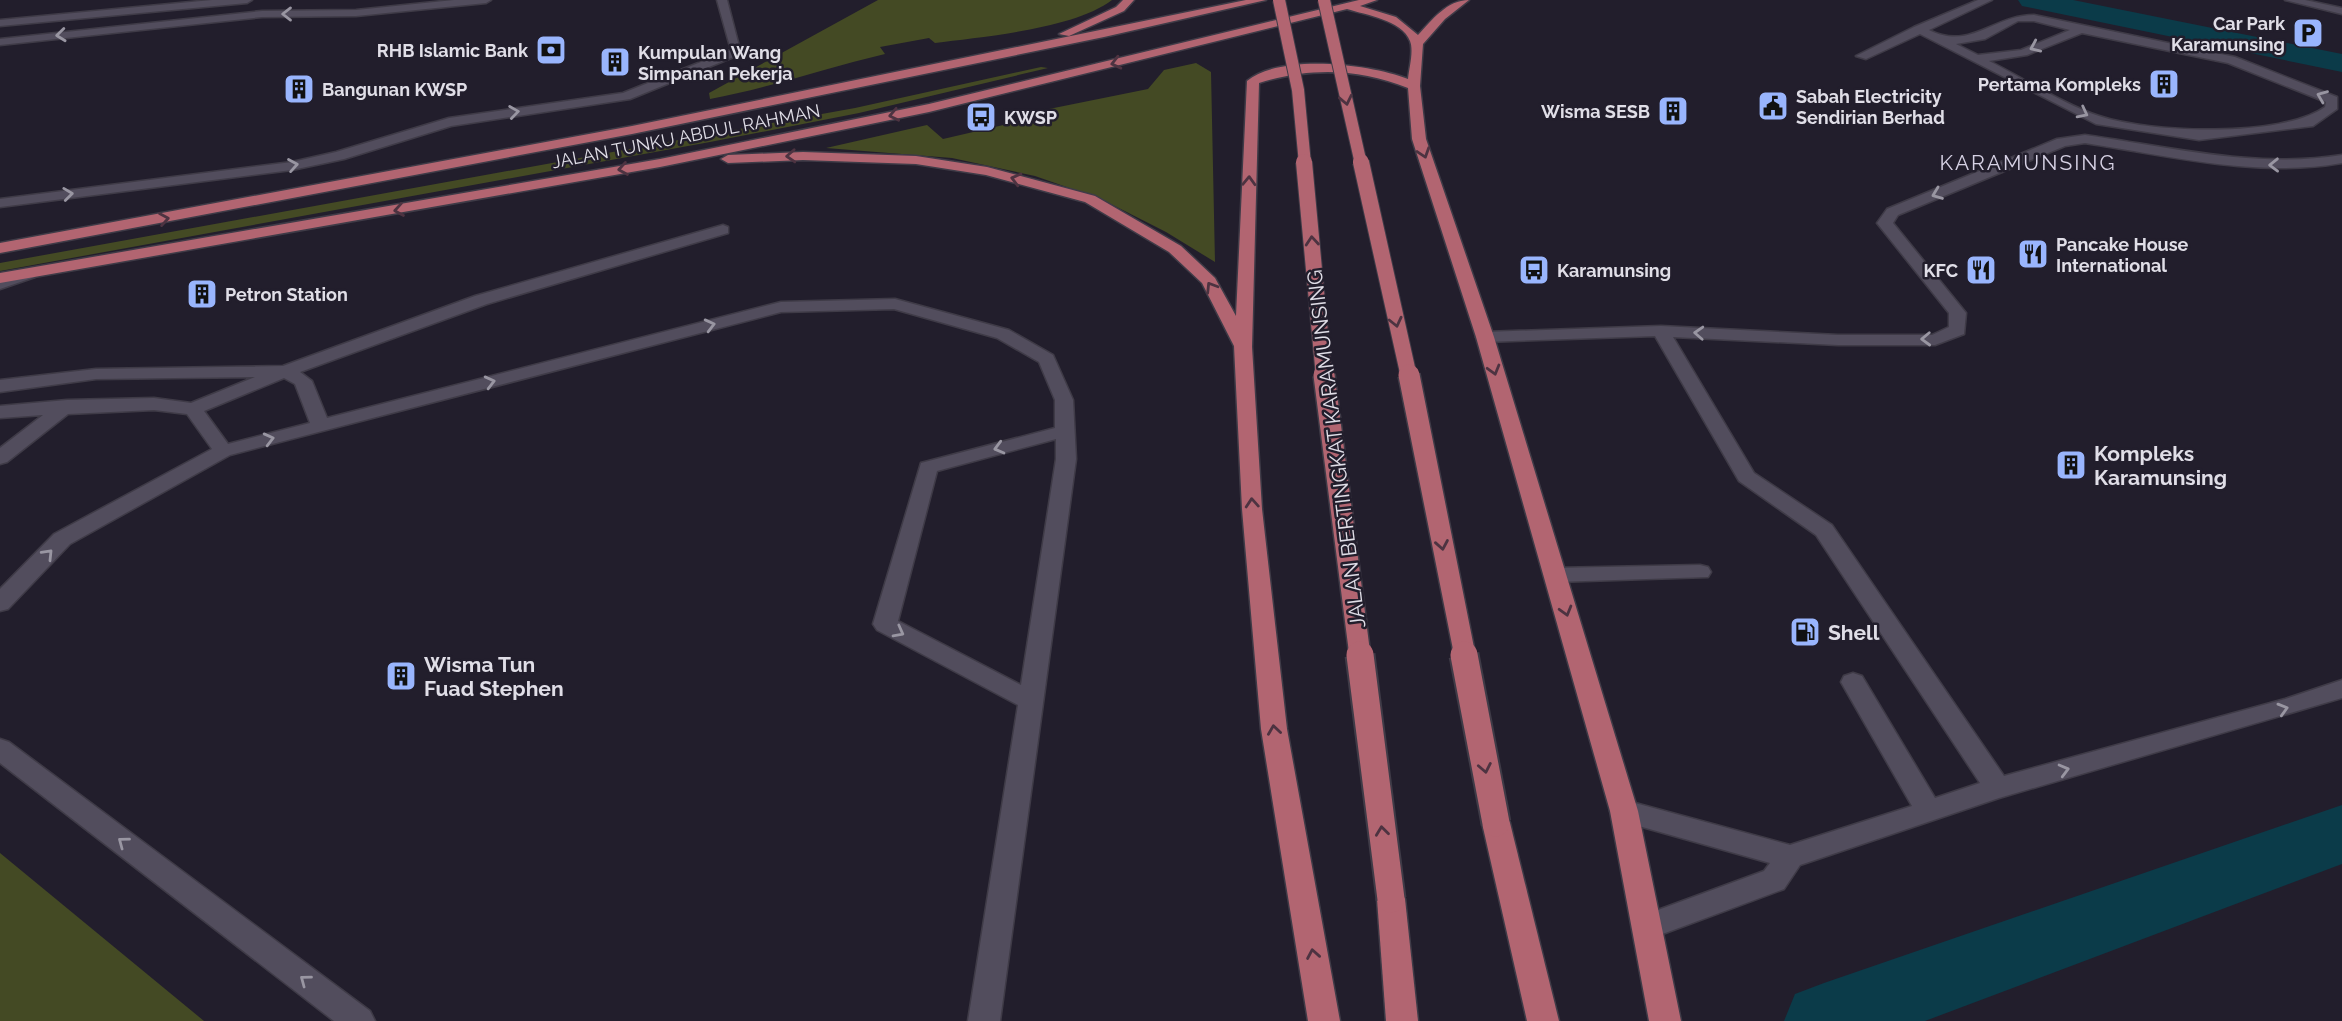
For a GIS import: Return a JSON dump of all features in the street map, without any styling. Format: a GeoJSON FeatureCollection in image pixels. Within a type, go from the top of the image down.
{"type":"FeatureCollection","features":[{"type":"Feature","properties":{"kind":"main road"},"geometry":{"type":"LineString","coordinates":[[1039,48],[1120,9],[1129,0]]}},
{"type":"Feature","properties":{"kind":"main road","name":"JALAN TUNKU ABDUL RAHMAN"},"geometry":{"type":"LineString","coordinates":[[0,248],[277,199],[1017,53],[1262,0]]}},
{"type":"Feature","properties":{"kind":"main road","name":"JALAN BERTINGKAT KARAMUNSING"},"geometry":{"type":"LineString","coordinates":[[1279,0],[1298,90],[1321,351],[1391,899],[1402,1021]]}},
{"type":"Feature","properties":{"kind":"main road"},"geometry":{"type":"LineString","coordinates":[[1318,0],[1392,19],[1411,33],[1417,43],[1415,86],[1419,139],[1485,337],[1624,811],[1649,926],[1665,1021]]}},
{"type":"Feature","properties":{"kind":"main road"},"geometry":{"type":"LineString","coordinates":[[1324,0],[1427,457],[1496,823],[1543,1021]]}},
{"type":"Feature","properties":{"kind":"main road","name":"JALAN TUNKU ABDUL RAHMAN"},"geometry":{"type":"LineString","coordinates":[[0,278],[660,163],[929,108],[1056,67],[1372,0]]}},
{"type":"Feature","properties":{"kind":"main road"},"geometry":{"type":"LineString","coordinates":[[1417,43],[1441,17],[1464,0]]}},
{"type":"Feature","properties":{"kind":"main road"},"geometry":{"type":"LineString","coordinates":[[1017,53],[1056,67]]}},
{"type":"Feature","properties":{"kind":"main road"},"geometry":{"type":"LineString","coordinates":[[1324,1021],[1274,729],[1252,509],[1243,347],[1253,81],[1283,70],[1321,65],[1390,75],[1415,86]]}},
{"type":"Feature","properties":{"kind":"main road"},"geometry":{"type":"LineString","coordinates":[[660,163],[803,156],[916,160],[986,171],[1090,199],[1175,248],[1209,281],[1243,347]]}},
{"type":"Feature","properties":{"kind":"street"},"geometry":{"type":"LineString","coordinates":[[0,23],[247,0]]}},
{"type":"Feature","properties":{"kind":"street"},"geometry":{"type":"LineString","coordinates":[[0,42],[262,14],[356,13],[486,0]]}},
{"type":"Feature","properties":{"kind":"street"},"geometry":{"type":"LineString","coordinates":[[0,203],[292,166],[339,156],[449,122],[626,96],[737,52],[722,0]]}},
{"type":"Feature","properties":{"kind":"street"},"geometry":{"type":"LineString","coordinates":[[1862,56],[1987,0]]}},
{"type":"Feature","properties":{"kind":"street"},"geometry":{"type":"LineString","coordinates":[[2290,0],[2342,11]]}},
{"type":"Feature","properties":{"kind":"street"},"geometry":{"type":"LineString","coordinates":[[1920,28],[1930,15],[1958,1]]}},
{"type":"Feature","properties":{"kind":"street"},"geometry":{"type":"LineString","coordinates":[[1920,28],[2096,120],[2199,136],[2313,122],[2331,108],[2333,100],[2231,61],[2034,18],[2016,19],[1981,37],[1947,42]]}},
{"type":"Feature","properties":{"kind":"street"},"geometry":{"type":"LineString","coordinates":[[1980,58],[2023,53],[2081,29]]}},
{"type":"Feature","properties":{"kind":"street"},"geometry":{"type":"LineString","coordinates":[[1485,337],[1661,331],[1838,340],[1936,340],[1958,330],[1956,313],[1885,223],[1892,212],[2015,164],[2062,142],[2085,139],[2261,165],[2313,164],[2342,159]]}},
{"type":"Feature","properties":{"kind":"street"},"geometry":{"type":"LineString","coordinates":[[3,416],[66,407],[154,404],[193,409],[285,371],[481,300],[723,230]]}},
{"type":"Feature","properties":{"kind":"street"},"geometry":{"type":"LineString","coordinates":[[0,284],[29,274]]}},
{"type":"Feature","properties":{"kind":"street"},"geometry":{"type":"LineString","coordinates":[[0,603],[62,539],[223,451],[781,307],[895,304],[1003,334],[1047,359],[1064,400],[1066,459],[984,1021]]}},
{"type":"Feature","properties":{"kind":"street"},"geometry":{"type":"LineString","coordinates":[[1661,331],[1746,477],[1824,530],[1998,788]]}},
{"type":"Feature","properties":{"kind":"street"},"geometry":{"type":"LineString","coordinates":[[0,386],[96,374],[285,371],[303,381],[321,426]]}},
{"type":"Feature","properties":{"kind":"street"},"geometry":{"type":"LineString","coordinates":[[0,458],[66,407],[96,374]]}},
{"type":"Feature","properties":{"kind":"street"},"geometry":{"type":"LineString","coordinates":[[3,416],[36,381]]}},
{"type":"Feature","properties":{"kind":"street"},"geometry":{"type":"LineString","coordinates":[[193,409],[223,451]]}},
{"type":"Feature","properties":{"kind":"street"},"geometry":{"type":"LineString","coordinates":[[1031,701],[885,624],[928,467],[1065,431]]}},
{"type":"Feature","properties":{"kind":"street"},"geometry":{"type":"LineString","coordinates":[[1555,575],[1700,572]]}},
{"type":"Feature","properties":{"kind":"street"},"geometry":{"type":"LineString","coordinates":[[1853,682],[1929,811]]}},
{"type":"Feature","properties":{"kind":"street"},"geometry":{"type":"LineString","coordinates":[[1624,811],[1790,858],[1998,788],[2289,707],[2342,689]]}},
{"type":"Feature","properties":{"kind":"street"},"geometry":{"type":"LineString","coordinates":[[0,749],[359,1021]]}},
{"type":"Feature","properties":{"kind":"street"},"geometry":{"type":"LineString","coordinates":[[1649,926],[1774,880],[1790,858]]}},
{"type":"Feature","properties":{"kind":"green space"},"geometry":{"type":"Polygon","coordinates":[[[878,0],[1112,0],[1095,10],[1052,25],[935,43],[929,38],[880,47],[885,54],[710,99],[709,93],[878,0]]]}},
{"type":"Feature","properties":{"kind":"green space"},"geometry":{"type":"Polygon","coordinates":[[[1196,63],[1211,72],[1215,262],[1166,232],[1101,199],[1035,176],[952,158],[826,148],[927,125],[943,139],[1012,123],[1039,111],[1148,89],[1164,70],[1196,63]]]}},
{"type":"Feature","properties":{"kind":"green space"},"geometry":{"type":"Polygon","coordinates":[[[1041,67],[1048,68],[859,113],[0,271],[0,263],[855,108],[1041,67]]]}},
{"type":"Feature","properties":{"kind":"green space"},"geometry":{"type":"Polygon","coordinates":[[[0,853],[204,1021],[0,1021],[0,853]]]}},
{"type":"Feature","properties":{"kind":"waterway"},"geometry":{"type":"LineString","coordinates":[[2032,0],[2342,63]]}},
{"type":"Feature","properties":{"kind":"waterway"},"geometry":{"type":"LineString","coordinates":[[1824,1021],[2342,834]]}},
{"type":"Feature","properties":{"kind":"place","name":"Car Park Karamunsing"},"geometry":{"type":"Point","coordinates":[2308,33]}},
{"type":"Feature","properties":{"kind":"place","name":"RHB Islamic Bank"},"geometry":{"type":"Point","coordinates":[551,50]}},
{"type":"Feature","properties":{"kind":"place","name":"Kumpulan Wang Simpanan Pekerja"},"geometry":{"type":"Point","coordinates":[615,62]}},
{"type":"Feature","properties":{"kind":"place","name":"Pertama Kompleks"},"geometry":{"type":"Point","coordinates":[2164,84]}},
{"type":"Feature","properties":{"kind":"place","name":"Bangunan KWSP"},"geometry":{"type":"Point","coordinates":[299,89]}},
{"type":"Feature","properties":{"kind":"place","name":"Sabah Electricity Sendirian Berhad"},"geometry":{"type":"Point","coordinates":[1773,106]}},
{"type":"Feature","properties":{"kind":"place","name":"Wisma SESB"},"geometry":{"type":"Point","coordinates":[1673,111]}},
{"type":"Feature","properties":{"kind":"place","name":"KWSP"},"geometry":{"type":"Point","coordinates":[981,117]}},
{"type":"Feature","properties":{"kind":"place","name":"Pancake House International"},"geometry":{"type":"Point","coordinates":[2033,254]}},
{"type":"Feature","properties":{"kind":"place","name":"Karamunsing"},"geometry":{"type":"Point","coordinates":[1534,270]}},
{"type":"Feature","properties":{"kind":"place","name":"KFC"},"geometry":{"type":"Point","coordinates":[1981,270]}},
{"type":"Feature","properties":{"kind":"place","name":"Petron Station"},"geometry":{"type":"Point","coordinates":[202,294]}},
{"type":"Feature","properties":{"kind":"place","name":"Kompleks Karamunsing"},"geometry":{"type":"Point","coordinates":[2071,465]}},
{"type":"Feature","properties":{"kind":"place","name":"Shell"},"geometry":{"type":"Point","coordinates":[1805,632]}},
{"type":"Feature","properties":{"kind":"place","name":"Wisma Tun Fuad Stephen"},"geometry":{"type":"Point","coordinates":[401,676]}},
{"type":"Feature","properties":{"kind":"district","name":"KARAMUNSING"},"geometry":{"type":"Point","coordinates":[2028,162]}}]}
